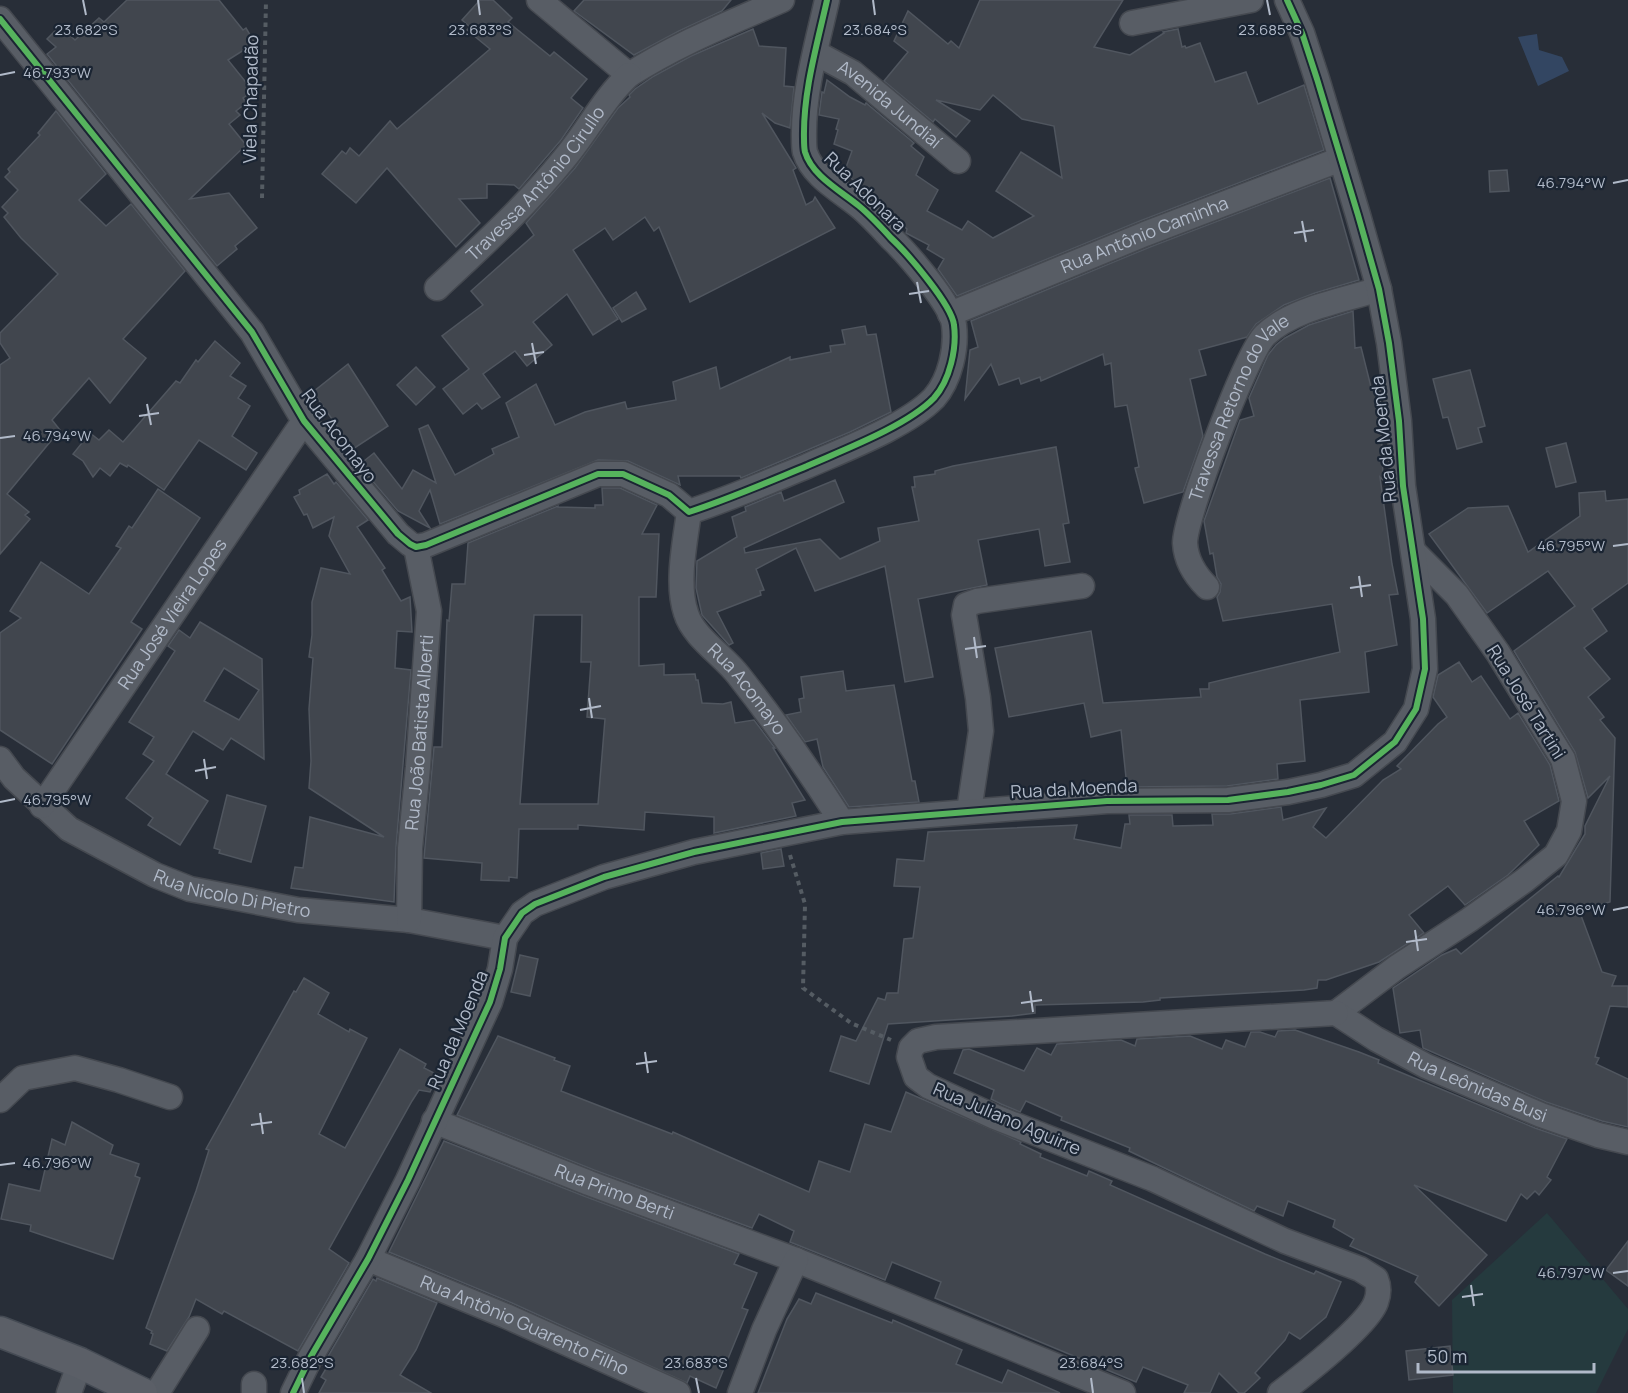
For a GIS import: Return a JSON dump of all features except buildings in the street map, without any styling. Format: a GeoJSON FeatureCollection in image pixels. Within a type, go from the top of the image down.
{"type":"FeatureCollection","features":[{"type":"Feature","properties":{"kind":"main road"},"geometry":{"type":"LineString","coordinates":[[0,1332],[80,1363],[142,1393]]}},
{"type":"Feature","properties":{"kind":"street","name":"Travessa Antônio Cirullo"},"geometry":{"type":"LineString","coordinates":[[437,288],[524,204],[564,160],[614,89],[629,75],[650,61],[696,38],[782,0]]}},
{"type":"Feature","properties":{"kind":"street","name":"Rua Adonara"},"geometry":{"type":"LineString","coordinates":[[689,512],[718,503],[857,444],[916,413],[934,397],[949,370],[955,345],[954,323],[930,282],[903,249],[860,206],[815,169],[805,152],[805,107],[827,0]]}},
{"type":"Feature","properties":{"kind":"street"},"geometry":{"type":"LineString","coordinates":[[1132,23],[1251,0]]}},
{"type":"Feature","properties":{"kind":"street","name":"Rua da Moenda"},"geometry":{"type":"LineString","coordinates":[[293,1393],[310,1358],[368,1259],[408,1180],[490,1002],[506,938],[522,913],[535,904],[604,877],[685,854],[842,822],[904,819],[969,811],[1107,801],[1228,800],[1288,792],[1354,775],[1395,742],[1416,709],[1425,669],[1423,619],[1403,486],[1399,421],[1389,343],[1379,289],[1341,159],[1302,33],[1287,0]]}},
{"type":"Feature","properties":{"kind":"street"},"geometry":{"type":"LineString","coordinates":[[555,5],[629,75]]}},
{"type":"Feature","properties":{"kind":"street","name":"Rua Acomayo"},"geometry":{"type":"LineString","coordinates":[[0,19],[252,332],[303,421],[398,534],[416,547]]}},
{"type":"Feature","properties":{"kind":"street","name":"Avenida Jundiaí"},"geometry":{"type":"LineString","coordinates":[[816,53],[853,73],[958,161]]}},
{"type":"Feature","properties":{"kind":"street","name":"Rua Antônio Caminha"},"geometry":{"type":"LineString","coordinates":[[950,314],[1145,234],[1341,159]]}},
{"type":"Feature","properties":{"kind":"street","name":"Travessa Retorno do Vale"},"geometry":{"type":"LineString","coordinates":[[1207,587],[1198,578],[1187,556],[1185,542],[1189,519],[1227,415],[1249,362],[1263,337],[1279,325],[1305,312],[1379,289]]}},
{"type":"Feature","properties":{"kind":"street","name":"Rua José Vieira Lopes"},"geometry":{"type":"LineString","coordinates":[[42,806],[303,421]]}},
{"type":"Feature","properties":{"kind":"street"},"geometry":{"type":"LineString","coordinates":[[416,547],[426,545],[598,474],[623,474],[669,495],[689,512]]}},
{"type":"Feature","properties":{"kind":"street","name":"Rua Acomayo"},"geometry":{"type":"LineString","coordinates":[[689,512],[682,591],[686,616],[692,626],[737,673],[766,711],[802,759],[842,822]]}},
{"type":"Feature","properties":{"kind":"street","name":"Rua João Batista Alberti"},"geometry":{"type":"LineString","coordinates":[[409,920],[410,848],[429,611],[416,547]]}},
{"type":"Feature","properties":{"kind":"street","name":"Rua José Tartini"},"geometry":{"type":"LineString","coordinates":[[1336,1013],[1397,967],[1469,920],[1556,855],[1569,831],[1571,821],[1574,801],[1563,759],[1498,653],[1457,595],[1414,552]]}},
{"type":"Feature","properties":{"kind":"street"},"geometry":{"type":"LineString","coordinates":[[969,811],[981,730],[964,615],[966,605],[977,601],[1082,586]]}},
{"type":"Feature","properties":{"kind":"street","name":"Rua Nicolo Di Pietro"},"geometry":{"type":"LineString","coordinates":[[0,759],[14,778],[69,829],[154,875],[190,889],[298,910],[409,920],[506,938]]}},
{"type":"Feature","properties":{"kind":"street"},"geometry":{"type":"LineString","coordinates":[[911,1048],[918,1041],[958,1035],[1336,1013]]}},
{"type":"Feature","properties":{"kind":"street","name":"Rua Leônidas Busi"},"geometry":{"type":"LineString","coordinates":[[1336,1013],[1376,1039],[1426,1066],[1541,1115],[1598,1136],[1628,1142]]}},
{"type":"Feature","properties":{"kind":"street","name":"Rua Juliano Aguirre"},"geometry":{"type":"LineString","coordinates":[[911,1048],[909,1057],[913,1070],[920,1081],[928,1086],[995,1117],[1153,1179],[1285,1241],[1360,1269],[1376,1279],[1378,1293],[1376,1303],[1369,1314],[1334,1350],[1280,1393]]}},
{"type":"Feature","properties":{"kind":"street"},"geometry":{"type":"LineString","coordinates":[[0,1100],[23,1078],[75,1068],[119,1080],[170,1098]]}},
{"type":"Feature","properties":{"kind":"street","name":"Rua Primo Berti"},"geometry":{"type":"LineString","coordinates":[[434,1121],[588,1184],[796,1260]]}},
{"type":"Feature","properties":{"kind":"street","name":"Rua Antônio Guarento Filho"},"geometry":{"type":"LineString","coordinates":[[368,1259],[506,1316],[678,1393]]}},
{"type":"Feature","properties":{"kind":"street"},"geometry":{"type":"LineString","coordinates":[[740,1393],[764,1330],[796,1260],[1123,1393]]}},
{"type":"Feature","properties":{"kind":"street"},"geometry":{"type":"LineString","coordinates":[[157,1393],[197,1329]]}},
{"type":"Feature","properties":{"kind":"street"},"geometry":{"type":"LineString","coordinates":[[69,1393],[80,1363]]}},
{"type":"Feature","properties":{"kind":"path"},"geometry":{"type":"LineString","coordinates":[[784,833],[806,904],[803,988],[851,1023],[911,1048]]}},
{"type":"Feature","properties":{"kind":"green space"},"geometry":{"type":"Polygon","coordinates":[[[1547,1213],[1628,1309],[1628,1329],[1596,1393],[1453,1393],[1452,1300],[1547,1213]]]}},
{"type":"Feature","properties":{"kind":"water"},"geometry":{"type":"Polygon","coordinates":[[[1537,34],[1539,50],[1562,57],[1569,71],[1538,86],[1518,37],[1537,34]]]}},
{"type":"Feature","properties":{"kind":"cycle path"},"geometry":{"type":"LineString","coordinates":[[0,19],[252,332],[304,421],[398,534],[416,547],[426,545],[598,474],[623,474],[669,495],[689,512],[719,502],[874,437],[908,418],[940,391],[951,363],[955,334],[946,305],[907,255],[867,213],[820,176],[805,152],[804,121],[808,86],[827,0]]}},
{"type":"Feature","properties":{"kind":"cycle path"},"geometry":{"type":"LineString","coordinates":[[293,1393],[310,1358],[368,1259],[408,1180],[490,1002],[500,969],[505,938],[522,913],[535,904],[604,877],[694,852],[842,822],[1107,801],[1228,800],[1288,792],[1354,775],[1395,742],[1416,709],[1425,669],[1423,619],[1403,486],[1399,421],[1389,343],[1379,289],[1358,215],[1302,33],[1287,0]]}}]}
